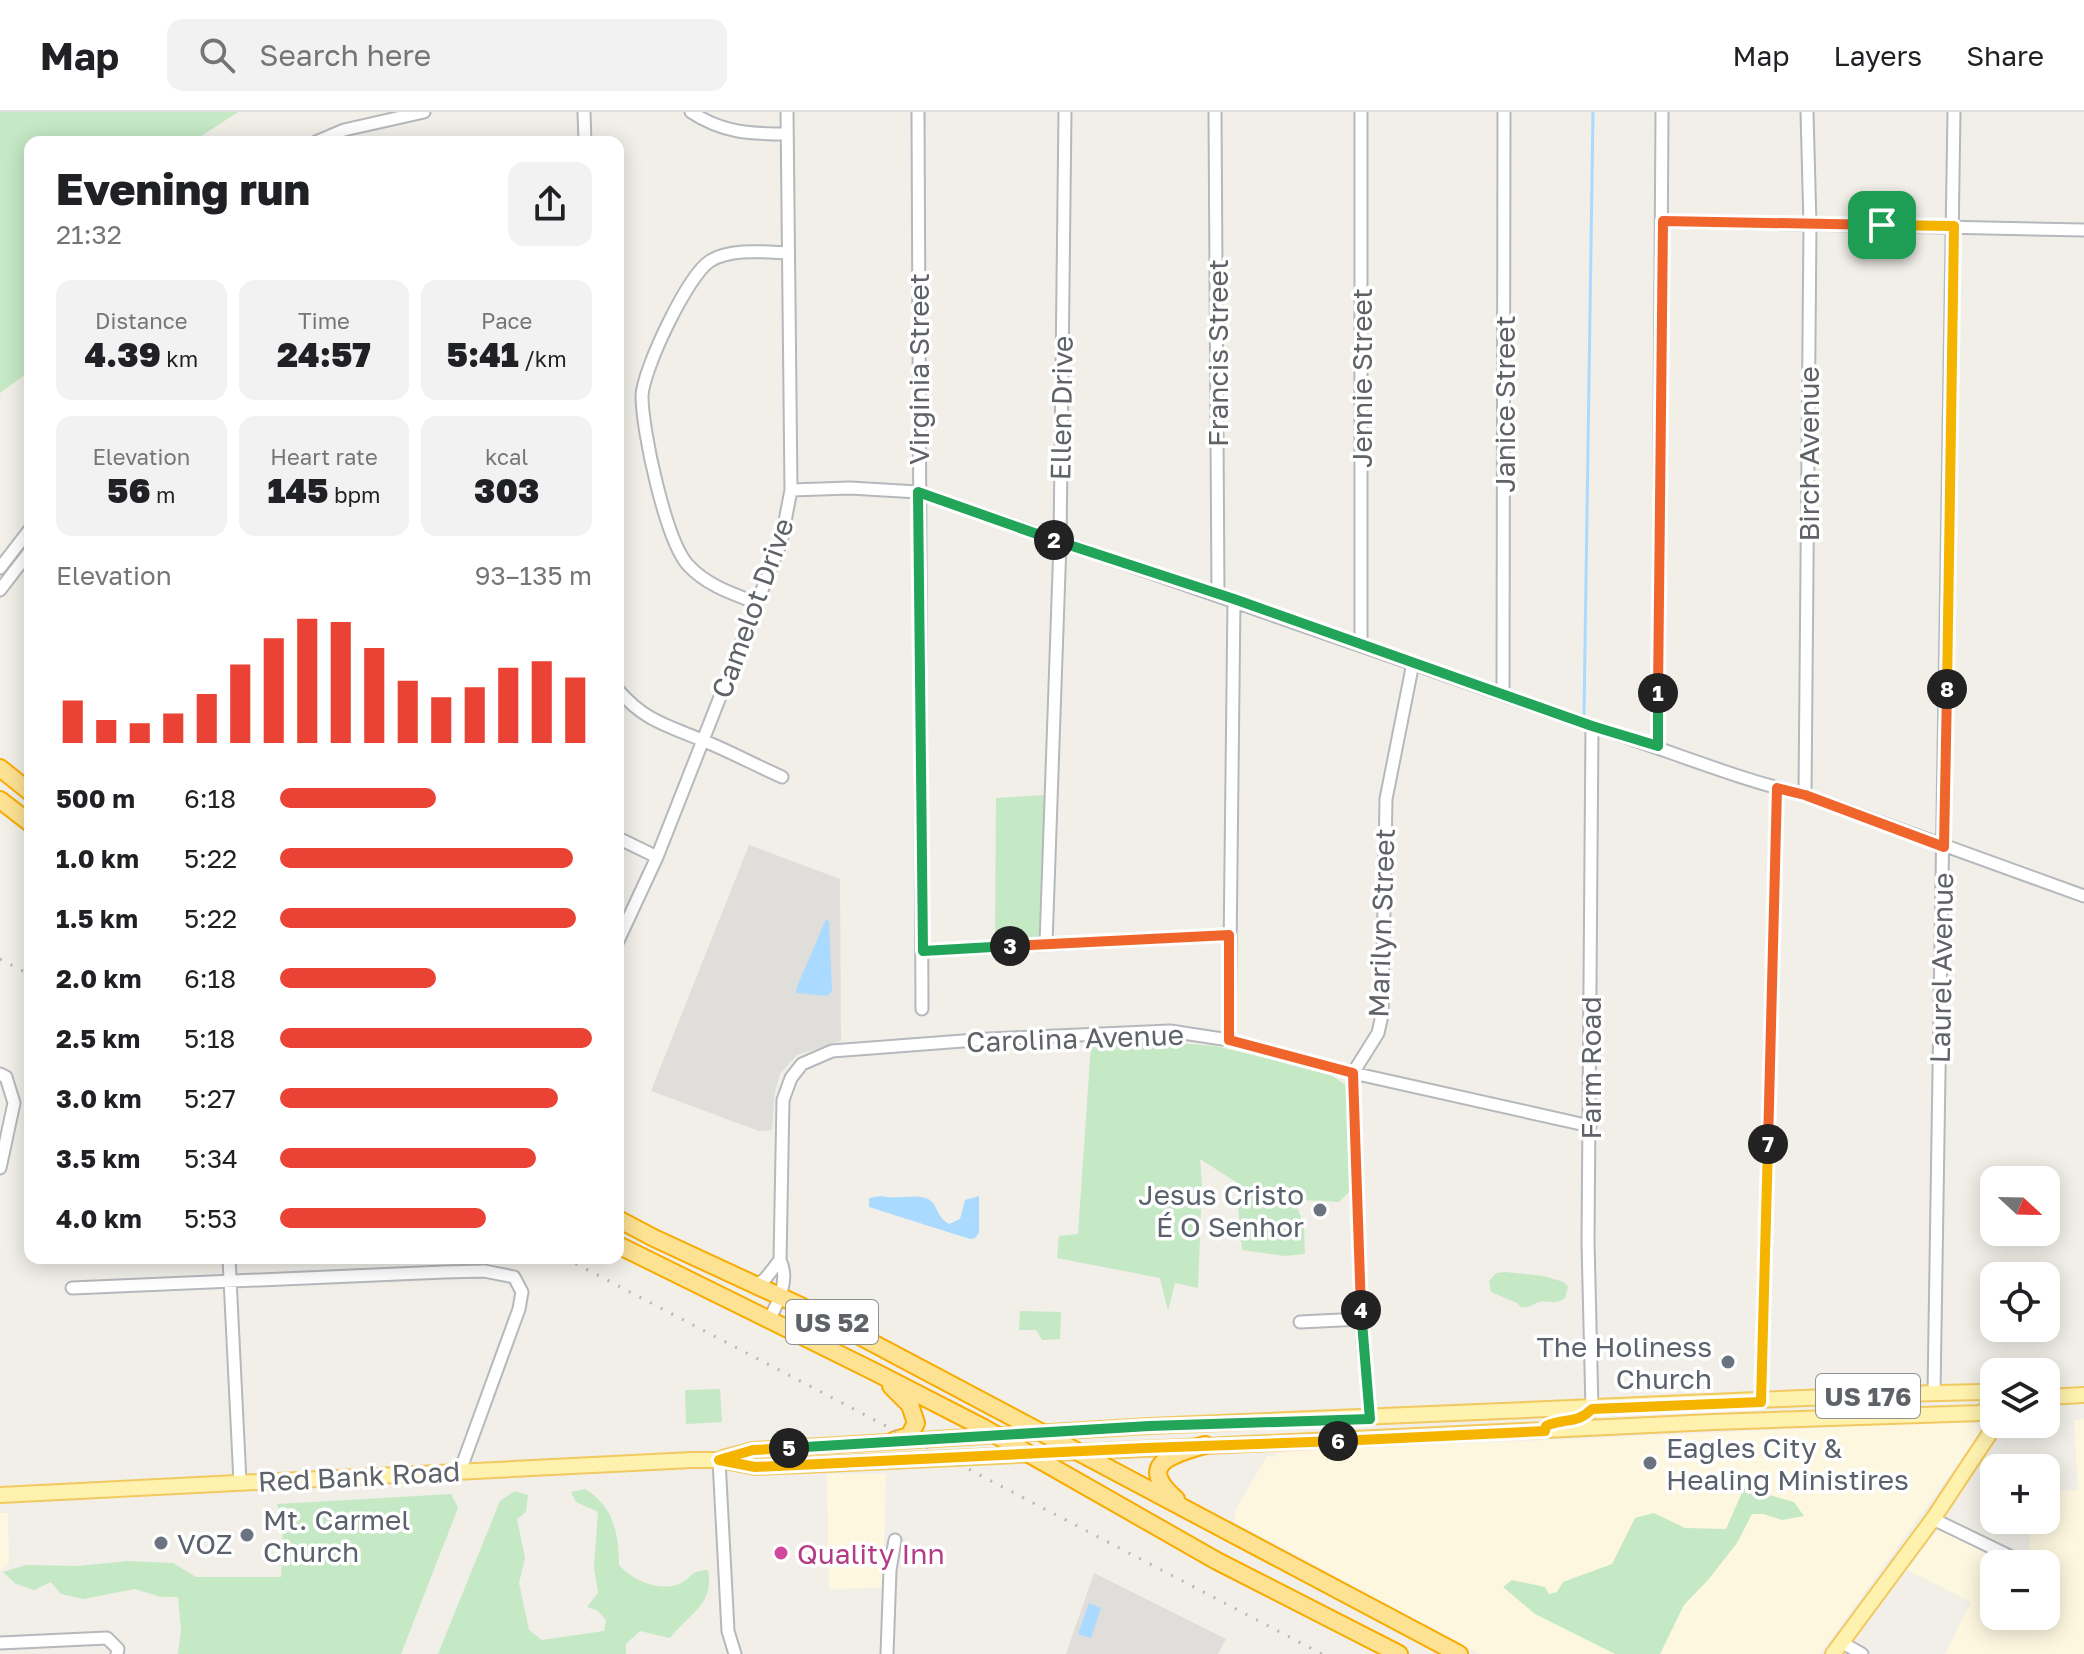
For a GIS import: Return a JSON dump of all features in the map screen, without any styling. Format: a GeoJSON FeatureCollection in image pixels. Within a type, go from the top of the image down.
{"type":"FeatureCollection","features":[{"type":"Feature","properties":{"kind":"highway"},"geometry":{"type":"LineString","coordinates":[[0,768],[24,787]]}},
{"type":"Feature","properties":{"kind":"highway"},"geometry":{"type":"LineString","coordinates":[[0,800],[24,818]]}},
{"type":"Feature","properties":{"kind":"highway","name":"US 52"},"geometry":{"type":"LineString","coordinates":[[624,1222],[781,1297],[1459,1654]]}},
{"type":"Feature","properties":{"kind":"highway","name":"US 52"},"geometry":{"type":"LineString","coordinates":[[624,1248],[996,1435],[1217,1561],[1399,1654]]}},
{"type":"Feature","properties":{"kind":"highway"},"geometry":{"type":"LineString","coordinates":[[875,1372],[910,1405],[915,1414],[913,1432],[895,1440]]}},
{"type":"Feature","properties":{"kind":"highway"},"geometry":{"type":"LineString","coordinates":[[1193,1513],[1168,1493],[1157,1474],[1164,1460],[1205,1445]]}},
{"type":"Feature","properties":{"kind":"main road","name":"US 176"},"geometry":{"type":"LineString","coordinates":[[1041,1433],[1980,1392]]}},
{"type":"Feature","properties":{"kind":"main road"},"geometry":{"type":"LineString","coordinates":[[2060,1396],[2084,1395]]}},
{"type":"Feature","properties":{"kind":"main road"},"geometry":{"type":"LineString","coordinates":[[1713,1422],[1756,1410],[1761,1402]]}},
{"type":"Feature","properties":{"kind":"main road"},"geometry":{"type":"LineString","coordinates":[[1545,1431],[1546,1426],[1556,1422],[1582,1419],[1592,1409]]}},
{"type":"Feature","properties":{"kind":"main road","name":"US 176"},"geometry":{"type":"LineString","coordinates":[[1029,1454],[1713,1422],[1980,1413]]}},
{"type":"Feature","properties":{"kind":"main road","name":"Red Bank Road"},"geometry":{"type":"LineString","coordinates":[[719,1460],[753,1450],[1041,1433]]}},
{"type":"Feature","properties":{"kind":"main road"},"geometry":{"type":"LineString","coordinates":[[1837,1648],[1933,1519],[1987,1438]]}},
{"type":"Feature","properties":{"kind":"main road","name":"Red Bank Road"},"geometry":{"type":"LineString","coordinates":[[0,1495],[719,1460],[755,1467],[1029,1454]]}},
{"type":"Feature","properties":{"kind":"street"},"geometry":{"type":"LineString","coordinates":[[330,136],[424,112]]}},
{"type":"Feature","properties":{"kind":"street"},"geometry":{"type":"LineString","coordinates":[[584,112],[585,136]]}},
{"type":"Feature","properties":{"kind":"street"},"geometry":{"type":"LineString","coordinates":[[691,112],[723,129],[743,134],[787,134]]}},
{"type":"Feature","properties":{"kind":"street","name":"Camelot Drive"},"geometry":{"type":"LineString","coordinates":[[624,928],[657,857],[788,518],[791,490],[787,112]]}},
{"type":"Feature","properties":{"kind":"street","name":"Virginia Street"},"geometry":{"type":"LineString","coordinates":[[918,112],[922,1009]]}},
{"type":"Feature","properties":{"kind":"street","name":"Ellen Drive"},"geometry":{"type":"LineString","coordinates":[[1046,944],[1060,543],[1065,112]]}},
{"type":"Feature","properties":{"kind":"street","name":"Francis Street"},"geometry":{"type":"LineString","coordinates":[[1215,112],[1218,594]]}},
{"type":"Feature","properties":{"kind":"street","name":"Jennie Street"},"geometry":{"type":"LineString","coordinates":[[1361,112],[1361,645]]}},
{"type":"Feature","properties":{"kind":"street","name":"Janice Street"},"geometry":{"type":"LineString","coordinates":[[1503,695],[1504,112]]}},
{"type":"Feature","properties":{"kind":"street"},"geometry":{"type":"LineString","coordinates":[[1658,746],[1662,112]]}},
{"type":"Feature","properties":{"kind":"street","name":"Birch Avenue"},"geometry":{"type":"LineString","coordinates":[[1805,795],[1810,225],[1807,112]]}},
{"type":"Feature","properties":{"kind":"street","name":"Laurel Avenue"},"geometry":{"type":"LineString","coordinates":[[1934,1393],[1954,112]]}},
{"type":"Feature","properties":{"kind":"street"},"geometry":{"type":"LineString","coordinates":[[1663,221],[2084,230]]}},
{"type":"Feature","properties":{"kind":"street"},"geometry":{"type":"LineString","coordinates":[[757,603],[722,590],[701,576],[687,564],[674,542],[647,447],[642,393],[652,358],[695,275],[711,260],[744,252],[788,253]]}},
{"type":"Feature","properties":{"kind":"street"},"geometry":{"type":"LineString","coordinates":[[791,490],[850,488],[918,492],[1060,543],[1234,599],[1592,726],[1805,795],[2084,896]]}},
{"type":"Feature","properties":{"kind":"street"},"geometry":{"type":"LineString","coordinates":[[0,568],[24,537]]}},
{"type":"Feature","properties":{"kind":"street"},"geometry":{"type":"LineString","coordinates":[[0,590],[24,559]]}},
{"type":"Feature","properties":{"kind":"street"},"geometry":{"type":"LineString","coordinates":[[1229,1040],[1234,599]]}},
{"type":"Feature","properties":{"kind":"street","name":"Marilyn Street"},"geometry":{"type":"LineString","coordinates":[[1353,1073],[1378,1033],[1382,1015],[1386,799],[1413,663]]}},
{"type":"Feature","properties":{"kind":"street"},"geometry":{"type":"LineString","coordinates":[[624,697],[655,722],[782,777]]}},
{"type":"Feature","properties":{"kind":"street","name":"Farm Road"},"geometry":{"type":"LineString","coordinates":[[1592,726],[1588,1242],[1592,1409]]}},
{"type":"Feature","properties":{"kind":"street"},"geometry":{"type":"LineString","coordinates":[[1761,1402],[1777,788]]}},
{"type":"Feature","properties":{"kind":"street"},"geometry":{"type":"LineString","coordinates":[[624,841],[657,857]]}},
{"type":"Feature","properties":{"kind":"street"},"geometry":{"type":"LineString","coordinates":[[923,951],[1229,935]]}},
{"type":"Feature","properties":{"kind":"street","name":"Carolina Avenue"},"geometry":{"type":"LineString","coordinates":[[769,1320],[781,1297],[784,1267],[780,1260],[783,1100],[796,1070],[811,1059],[832,1051],[989,1039],[1170,1031],[1229,1040],[1353,1073],[1590,1126]]}},
{"type":"Feature","properties":{"kind":"street"},"geometry":{"type":"LineString","coordinates":[[1353,1073],[1361,1319],[1370,1419]]}},
{"type":"Feature","properties":{"kind":"street"},"geometry":{"type":"LineString","coordinates":[[0,1074],[6,1077],[14,1103],[0,1168]]}},
{"type":"Feature","properties":{"kind":"street"},"geometry":{"type":"LineString","coordinates":[[757,1285],[780,1260]]}},
{"type":"Feature","properties":{"kind":"street"},"geometry":{"type":"LineString","coordinates":[[229,1264],[240,1482]]}},
{"type":"Feature","properties":{"kind":"street"},"geometry":{"type":"LineString","coordinates":[[72,1288],[471,1271],[514,1277],[522,1292],[519,1309],[460,1471]]}},
{"type":"Feature","properties":{"kind":"street"},"geometry":{"type":"LineString","coordinates":[[1300,1322],[1361,1319]]}},
{"type":"Feature","properties":{"kind":"street"},"geometry":{"type":"LineString","coordinates":[[719,1460],[728,1631],[735,1654]]}},
{"type":"Feature","properties":{"kind":"street"},"geometry":{"type":"LineString","coordinates":[[1933,1519],[1997,1550]]}},
{"type":"Feature","properties":{"kind":"street"},"geometry":{"type":"LineString","coordinates":[[887,1654],[890,1570],[895,1540]]}},
{"type":"Feature","properties":{"kind":"street"},"geometry":{"type":"LineString","coordinates":[[0,1643],[107,1638],[118,1649],[117,1654]]}},
{"type":"Feature","properties":{"kind":"street"},"geometry":{"type":"LineString","coordinates":[[1837,1648],[1862,1654]]}},
{"type":"Feature","properties":{"kind":"shaded area"},"geometry":{"type":"Polygon","coordinates":[[[749,845],[840,879],[841,1041],[797,1055],[780,1074],[775,1092],[772,1130],[759,1131],[651,1091],[749,845]]]}},
{"type":"Feature","properties":{"kind":"shaded area"},"geometry":{"type":"Polygon","coordinates":[[[2084,1419],[2084,1654],[1945,1654],[1971,1602],[1907,1570],[1938,1529],[1981,1550],[1980,1630],[2060,1630],[2060,1550],[2029,1550],[2030,1534],[2060,1534],[2060,1491],[2078,1490],[2074,1420],[2084,1419]]]}},
{"type":"Feature","properties":{"kind":"shaded area"},"geometry":{"type":"Polygon","coordinates":[[[1968,1421],[1977,1425],[1975,1440],[1820,1654],[1480,1654],[1234,1522],[1234,1513],[1267,1456],[1274,1457],[1278,1452],[1968,1421]]]}},
{"type":"Feature","properties":{"kind":"shaded area"},"geometry":{"type":"Polygon","coordinates":[[[827,1474],[886,1474],[883,1588],[829,1589],[827,1474]]]}},
{"type":"Feature","properties":{"kind":"shaded area"},"geometry":{"type":"Polygon","coordinates":[[[0,1513],[8,1513],[9,1563],[0,1571],[0,1513]]]}},
{"type":"Feature","properties":{"kind":"shaded area"},"geometry":{"type":"Polygon","coordinates":[[[1094,1573],[1226,1639],[1218,1654],[1066,1654],[1094,1573]]]}},
{"type":"Feature","properties":{"kind":"green space"},"geometry":{"type":"Polygon","coordinates":[[[0,112],[238,112],[201,136],[24,136],[24,375],[0,393],[0,112]]]}},
{"type":"Feature","properties":{"kind":"green space"},"geometry":{"type":"Polygon","coordinates":[[[1047,795],[1041,941],[995,944],[996,798],[1047,795]]]}},
{"type":"Feature","properties":{"kind":"green space"},"geometry":{"type":"Polygon","coordinates":[[[1156,1041],[1215,1046],[1326,1072],[1349,1087],[1349,1192],[1339,1202],[1302,1200],[1298,1209],[1304,1226],[1305,1254],[1285,1256],[1242,1250],[1236,1182],[1200,1159],[1202,1186],[1198,1288],[1175,1283],[1168,1311],[1160,1278],[1057,1258],[1059,1236],[1078,1234],[1091,1045],[1156,1041]]]}},
{"type":"Feature","properties":{"kind":"green space"},"geometry":{"type":"Polygon","coordinates":[[[1496,1273],[1564,1282],[1568,1287],[1565,1298],[1558,1302],[1539,1302],[1521,1307],[1491,1292],[1489,1281],[1496,1273]]]}},
{"type":"Feature","properties":{"kind":"green space"},"geometry":{"type":"Polygon","coordinates":[[[1020,1311],[1061,1312],[1060,1339],[1042,1340],[1036,1330],[1019,1330],[1020,1311]]]}},
{"type":"Feature","properties":{"kind":"green space"},"geometry":{"type":"Polygon","coordinates":[[[720,1389],[722,1422],[686,1424],[685,1390],[720,1389]]]}},
{"type":"Feature","properties":{"kind":"green space"},"geometry":{"type":"Polygon","coordinates":[[[1744,1488],[1794,1502],[1804,1516],[1782,1520],[1752,1514],[1737,1543],[1684,1605],[1660,1654],[1615,1654],[1535,1614],[1503,1587],[1512,1580],[1545,1587],[1549,1594],[1557,1592],[1563,1582],[1612,1564],[1635,1518],[1654,1513],[1685,1528],[1726,1529],[1744,1488]]]}},
{"type":"Feature","properties":{"kind":"green space"},"geometry":{"type":"Polygon","coordinates":[[[585,1489],[608,1512],[616,1532],[619,1565],[631,1575],[663,1587],[679,1584],[694,1573],[708,1570],[708,1592],[699,1608],[670,1638],[640,1631],[626,1644],[626,1654],[438,1654],[500,1501],[515,1491],[528,1495],[526,1512],[517,1519],[525,1558],[519,1583],[529,1630],[542,1640],[604,1631],[606,1620],[598,1611],[587,1607],[598,1593],[594,1567],[598,1512],[576,1502],[571,1492],[585,1489]]]}},
{"type":"Feature","properties":{"kind":"green space"},"geometry":{"type":"Polygon","coordinates":[[[451,1494],[458,1508],[401,1654],[178,1654],[181,1630],[178,1597],[161,1597],[135,1589],[83,1599],[61,1594],[51,1582],[34,1590],[16,1584],[3,1572],[26,1565],[78,1566],[128,1561],[173,1563],[196,1577],[281,1577],[283,1524],[277,1504],[451,1494]]]}},
{"type":"Feature","properties":{"kind":"water"},"geometry":{"type":"Polygon","coordinates":[[[826,919],[829,922],[832,991],[827,996],[797,993],[796,989],[826,919]]]}},
{"type":"Feature","properties":{"kind":"water"},"geometry":{"type":"Polygon","coordinates":[[[979,1196],[979,1233],[970,1239],[869,1207],[869,1198],[928,1199],[949,1224],[960,1219],[965,1200],[979,1196]]]}},
{"type":"Feature","properties":{"kind":"water"},"geometry":{"type":"Polygon","coordinates":[[[1089,1603],[1101,1608],[1091,1638],[1078,1634],[1089,1603]]]}},
{"type":"Feature","properties":{"kind":"waterway"},"geometry":{"type":"LineString","coordinates":[[1584,714],[1593,112]]}},
{"type":"Feature","properties":{"kind":"railway"},"geometry":{"type":"LineString","coordinates":[[0,959],[24,972]]}},
{"type":"Feature","properties":{"kind":"railway"},"geometry":{"type":"LineString","coordinates":[[576,1264],[1322,1654]]}},
{"type":"Feature","properties":{"kind":"place","name":"Jesus Cristo É O Senhor"},"geometry":{"type":"Point","coordinates":[1320,1210]}},
{"type":"Feature","properties":{"kind":"place","name":"The Holiness Church"},"geometry":{"type":"Point","coordinates":[1728,1362]}},
{"type":"Feature","properties":{"kind":"place","name":"Eagles City & Healing Ministires"},"geometry":{"type":"Point","coordinates":[1650,1463]}},
{"type":"Feature","properties":{"kind":"place","name":"Mt. Carmel Church"},"geometry":{"type":"Point","coordinates":[247,1535]}},
{"type":"Feature","properties":{"kind":"place","name":"VOZ"},"geometry":{"type":"Point","coordinates":[161,1543]}},
{"type":"Feature","properties":{"kind":"place","name":"Quality Inn"},"geometry":{"type":"Point","coordinates":[781,1553]}},
{"type":"Feature","properties":{"kind":"route"},"geometry":{"type":"LineString","coordinates":[[1663,221],[1882,225],[1954,226],[1944,847],[1805,795],[1777,788],[1761,1402],[1592,1409],[1582,1419],[1556,1422],[1546,1426],[1545,1431],[755,1467],[719,1460],[753,1450],[895,1440],[1149,1426],[1370,1419],[1361,1319],[1353,1073],[1229,1040],[1229,935],[923,951],[918,492],[1060,543],[1234,599],[1592,726],[1658,746],[1663,221]]}}]}
